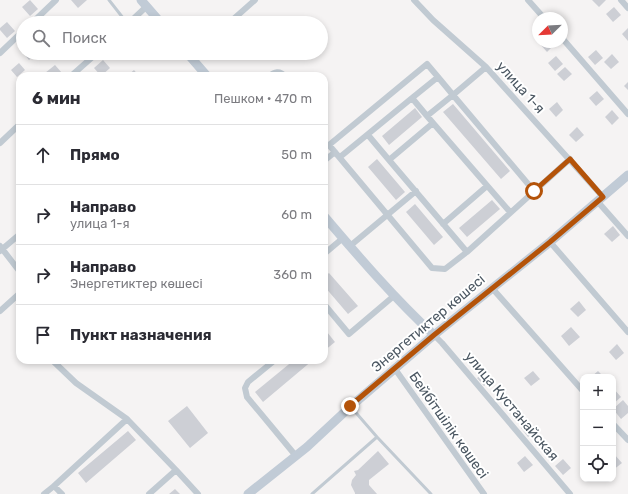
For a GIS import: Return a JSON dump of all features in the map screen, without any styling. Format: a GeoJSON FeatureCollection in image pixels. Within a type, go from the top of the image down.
{"type":"FeatureCollection","features":[{"type":"Feature","properties":{"kind":"main road"},"geometry":{"type":"LineString","coordinates":[[144,3],[155,16]]}},
{"type":"Feature","properties":{"kind":"main road"},"geometry":{"type":"LineString","coordinates":[[195,60],[204,72]]}},
{"type":"Feature","properties":{"kind":"main road","name":"Энергетиктер көшесі"},"geometry":{"type":"LineString","coordinates":[[253,493],[307,447],[350,406],[434,335],[550,242],[628,175]]}},
{"type":"Feature","properties":{"kind":"main road"},"geometry":{"type":"LineString","coordinates":[[328,221],[415,318],[434,335]]}},
{"type":"Feature","properties":{"kind":"street"},"geometry":{"type":"LineString","coordinates":[[39,16],[56,0]]}},
{"type":"Feature","properties":{"kind":"street"},"geometry":{"type":"LineString","coordinates":[[237,16],[255,0]]}},
{"type":"Feature","properties":{"kind":"street","name":"улица 1-я"},"geometry":{"type":"LineString","coordinates":[[414,0],[433,20],[486,67],[570,159],[628,236]]}},
{"type":"Feature","properties":{"kind":"street"},"geometry":{"type":"LineString","coordinates":[[528,0],[539,12]]}},
{"type":"Feature","properties":{"kind":"street"},"geometry":{"type":"LineString","coordinates":[[621,0],[628,8]]}},
{"type":"Feature","properties":{"kind":"street"},"geometry":{"type":"LineString","coordinates":[[134,16],[144,3]]}},
{"type":"Feature","properties":{"kind":"street"},"geometry":{"type":"LineString","coordinates":[[0,53],[16,38]]}},
{"type":"Feature","properties":{"kind":"street"},"geometry":{"type":"LineString","coordinates":[[568,45],[628,114]]}},
{"type":"Feature","properties":{"kind":"street"},"geometry":{"type":"LineString","coordinates":[[75,72],[88,60]]}},
{"type":"Feature","properties":{"kind":"street"},"geometry":{"type":"LineString","coordinates":[[534,191],[427,64],[329,145],[432,268],[445,269],[467,252],[570,159]]}},
{"type":"Feature","properties":{"kind":"street"},"geometry":{"type":"LineString","coordinates":[[427,116],[486,67]]}},
{"type":"Feature","properties":{"kind":"street"},"geometry":{"type":"LineString","coordinates":[[340,158],[438,77]]}},
{"type":"Feature","properties":{"kind":"street"},"geometry":{"type":"LineString","coordinates":[[412,98],[510,212]]}},
{"type":"Feature","properties":{"kind":"street"},"geometry":{"type":"LineString","coordinates":[[389,160],[433,123]]}},
{"type":"Feature","properties":{"kind":"street"},"geometry":{"type":"LineString","coordinates":[[0,142],[16,128]]}},
{"type":"Feature","properties":{"kind":"street"},"geometry":{"type":"LineString","coordinates":[[368,135],[467,252]]}},
{"type":"Feature","properties":{"kind":"street"},"geometry":{"type":"LineString","coordinates":[[328,158],[335,152]]}},
{"type":"Feature","properties":{"kind":"street"},"geometry":{"type":"LineString","coordinates":[[443,224],[487,186]]}},
{"type":"Feature","properties":{"kind":"street"},"geometry":{"type":"LineString","coordinates":[[350,246],[416,191]]}},
{"type":"Feature","properties":{"kind":"street"},"geometry":{"type":"LineString","coordinates":[[16,237],[1,248],[16,267]]}},
{"type":"Feature","properties":{"kind":"street"},"geometry":{"type":"LineString","coordinates":[[328,251],[343,238]]}},
{"type":"Feature","properties":{"kind":"street"},"geometry":{"type":"LineString","coordinates":[[550,242],[628,332]]}},
{"type":"Feature","properties":{"kind":"street"},"geometry":{"type":"LineString","coordinates":[[492,288],[580,388]]}},
{"type":"Feature","properties":{"kind":"street"},"geometry":{"type":"LineString","coordinates":[[328,309],[349,334],[395,295]]}},
{"type":"Feature","properties":{"kind":"street"},"geometry":{"type":"LineString","coordinates":[[0,311],[16,297]]}},
{"type":"Feature","properties":{"kind":"street","name":"улица Кустанайская"},"geometry":{"type":"LineString","coordinates":[[434,335],[570,494]]}},
{"type":"Feature","properties":{"kind":"street"},"geometry":{"type":"LineString","coordinates":[[56,364],[76,383],[127,419],[198,494]]}},
{"type":"Feature","properties":{"kind":"street"},"geometry":{"type":"LineString","coordinates":[[270,364],[248,382],[245,388],[247,397],[296,456]]}},
{"type":"Feature","properties":{"kind":"street","name":"Бейбітшілік көшесі"},"geometry":{"type":"LineString","coordinates":[[395,369],[484,494]]}},
{"type":"Feature","properties":{"kind":"street"},"geometry":{"type":"LineString","coordinates":[[44,494],[127,419]]}},
{"type":"Feature","properties":{"kind":"street"},"geometry":{"type":"LineString","coordinates":[[616,427],[628,440]]}},
{"type":"Feature","properties":{"kind":"street"},"geometry":{"type":"LineString","coordinates":[[149,494],[176,470]]}},
{"type":"Feature","properties":{"kind":"street"},"geometry":{"type":"LineString","coordinates":[[54,486],[62,494]]}},
{"type":"Feature","properties":{"kind":"lane"},"geometry":{"type":"LineString","coordinates":[[109,0],[122,16]]}},
{"type":"Feature","properties":{"kind":"lane"},"geometry":{"type":"LineString","coordinates":[[271,72],[277,70],[284,72]]}},
{"type":"Feature","properties":{"kind":"lane"},"geometry":{"type":"LineString","coordinates":[[350,406],[431,494]]}},
{"type":"Feature","properties":{"kind":"lane"},"geometry":{"type":"LineString","coordinates":[[312,494],[377,437]]}},
{"type":"Feature","properties":{"kind":"building"},"geometry":{"type":"Polygon","coordinates":[[[30,0],[38,9],[30,16],[22,7],[30,0]]]}},
{"type":"Feature","properties":{"kind":"building"},"geometry":{"type":"Polygon","coordinates":[[[71,0],[87,0],[78,8],[71,0]]]}},
{"type":"Feature","properties":{"kind":"building"},"geometry":{"type":"Polygon","coordinates":[[[592,0],[606,0],[599,7],[592,0]]]}},
{"type":"Feature","properties":{"kind":"building"},"geometry":{"type":"Polygon","coordinates":[[[614,7],[621,15],[613,22],[606,14],[614,7]]]}},
{"type":"Feature","properties":{"kind":"building"},"geometry":{"type":"Polygon","coordinates":[[[7,22],[15,31],[7,38],[0,28],[7,22]]]}},
{"type":"Feature","properties":{"kind":"building"},"geometry":{"type":"Polygon","coordinates":[[[628,28],[628,41],[622,34],[628,28]]]}},
{"type":"Feature","properties":{"kind":"building"},"geometry":{"type":"Polygon","coordinates":[[[544,48],[551,48],[547,52],[544,48]]]}},
{"type":"Feature","properties":{"kind":"building"},"geometry":{"type":"Polygon","coordinates":[[[596,50],[603,58],[595,65],[588,57],[596,50]]]}},
{"type":"Feature","properties":{"kind":"building"},"geometry":{"type":"Polygon","coordinates":[[[612,54],[619,62],[611,69],[604,62],[612,54]]]}},
{"type":"Feature","properties":{"kind":"building"},"geometry":{"type":"Polygon","coordinates":[[[556,56],[563,64],[555,71],[548,63],[556,56]]]}},
{"type":"Feature","properties":{"kind":"building"},"geometry":{"type":"Polygon","coordinates":[[[103,60],[110,68],[106,72],[98,72],[94,68],[103,60]]]}},
{"type":"Feature","properties":{"kind":"building"},"geometry":{"type":"Polygon","coordinates":[[[19,63],[25,70],[23,72],[16,72],[16,76],[11,70],[19,63]]]}},
{"type":"Feature","properties":{"kind":"building"},"geometry":{"type":"Polygon","coordinates":[[[55,65],[61,72],[46,72],[55,65]]]}},
{"type":"Feature","properties":{"kind":"building"},"geometry":{"type":"Polygon","coordinates":[[[565,67],[572,74],[564,81],[557,74],[565,67]]]}},
{"type":"Feature","properties":{"kind":"building"},"geometry":{"type":"Polygon","coordinates":[[[628,82],[628,90],[624,86],[628,82]]]}},
{"type":"Feature","properties":{"kind":"building"},"geometry":{"type":"Polygon","coordinates":[[[597,91],[604,99],[596,106],[589,98],[597,91]]]}},
{"type":"Feature","properties":{"kind":"building"},"geometry":{"type":"Polygon","coordinates":[[[557,102],[563,110],[556,117],[549,109],[557,102]]]}},
{"type":"Feature","properties":{"kind":"building"},"geometry":{"type":"Polygon","coordinates":[[[453,104],[510,171],[501,179],[443,112],[453,104]]]}},
{"type":"Feature","properties":{"kind":"building"},"geometry":{"type":"Polygon","coordinates":[[[415,108],[422,117],[389,145],[382,136],[415,108]]]}},
{"type":"Feature","properties":{"kind":"building"},"geometry":{"type":"Polygon","coordinates":[[[612,110],[619,118],[612,125],[605,117],[612,110]]]}},
{"type":"Feature","properties":{"kind":"building"},"geometry":{"type":"Polygon","coordinates":[[[577,127],[584,135],[576,142],[569,135],[577,127]]]}},
{"type":"Feature","properties":{"kind":"building"},"geometry":{"type":"Polygon","coordinates":[[[377,159],[405,192],[396,200],[368,167],[377,159]]]}},
{"type":"Feature","properties":{"kind":"building"},"geometry":{"type":"Polygon","coordinates":[[[492,200],[500,209],[467,237],[459,228],[492,200]]]}},
{"type":"Feature","properties":{"kind":"building"},"geometry":{"type":"Polygon","coordinates":[[[415,204],[443,237],[434,245],[406,212],[415,204]]]}},
{"type":"Feature","properties":{"kind":"building"},"geometry":{"type":"Polygon","coordinates":[[[613,226],[620,235],[612,242],[604,234],[613,226]]]}},
{"type":"Feature","properties":{"kind":"building"},"geometry":{"type":"Polygon","coordinates":[[[329,273],[358,306],[348,314],[328,291],[329,273]]]}},
{"type":"Feature","properties":{"kind":"building"},"geometry":{"type":"Polygon","coordinates":[[[579,301],[586,310],[578,317],[570,309],[579,301]]]}},
{"type":"Feature","properties":{"kind":"building"},"geometry":{"type":"Polygon","coordinates":[[[571,327],[580,337],[569,346],[561,336],[571,327]]]}},
{"type":"Feature","properties":{"kind":"building"},"geometry":{"type":"Polygon","coordinates":[[[328,333],[335,342],[328,348],[328,333]]]}},
{"type":"Feature","properties":{"kind":"building"},"geometry":{"type":"Polygon","coordinates":[[[617,344],[624,353],[616,360],[609,352],[617,344]]]}},
{"type":"Feature","properties":{"kind":"building"},"geometry":{"type":"Polygon","coordinates":[[[289,364],[308,364],[263,402],[255,392],[289,364]]]}},
{"type":"Feature","properties":{"kind":"building"},"geometry":{"type":"Polygon","coordinates":[[[486,371],[493,379],[484,386],[477,378],[486,371]]]}},
{"type":"Feature","properties":{"kind":"building"},"geometry":{"type":"Polygon","coordinates":[[[533,371],[540,379],[531,386],[524,378],[533,371]]]}},
{"type":"Feature","properties":{"kind":"building"},"geometry":{"type":"Polygon","coordinates":[[[616,391],[621,397],[616,401],[616,391]]]}},
{"type":"Feature","properties":{"kind":"building"},"geometry":{"type":"Polygon","coordinates":[[[623,400],[628,406],[628,413],[621,419],[616,413],[616,406],[623,400]]]}},
{"type":"Feature","properties":{"kind":"building"},"geometry":{"type":"Polygon","coordinates":[[[187,406],[208,433],[190,448],[168,421],[187,406]]]}},
{"type":"Feature","properties":{"kind":"building"},"geometry":{"type":"Polygon","coordinates":[[[529,421],[537,430],[528,437],[521,428],[529,421]]]}},
{"type":"Feature","properties":{"kind":"building"},"geometry":{"type":"Polygon","coordinates":[[[128,431],[136,440],[86,483],[78,473],[128,431]]]}},
{"type":"Feature","properties":{"kind":"building"},"geometry":{"type":"Polygon","coordinates":[[[378,451],[389,464],[369,480],[369,485],[377,494],[355,494],[351,485],[352,480],[356,475],[354,471],[358,470],[378,451]]]}},
{"type":"Feature","properties":{"kind":"building"},"geometry":{"type":"Polygon","coordinates":[[[525,456],[533,465],[524,472],[517,463],[525,456]]]}},
{"type":"Feature","properties":{"kind":"building"},"geometry":{"type":"Polygon","coordinates":[[[616,456],[622,463],[616,468],[616,456]]]}},
{"type":"Feature","properties":{"kind":"building"},"geometry":{"type":"Polygon","coordinates":[[[563,459],[571,468],[563,475],[555,466],[563,459]]]}},
{"type":"Feature","properties":{"kind":"building"},"geometry":{"type":"Polygon","coordinates":[[[175,489],[180,494],[169,494],[175,489]]]}},
{"type":"Feature","properties":{"kind":"route"},"geometry":{"type":"LineString","coordinates":[[350,406],[434,335],[550,242],[603,197],[570,159],[534,191]]}}]}
